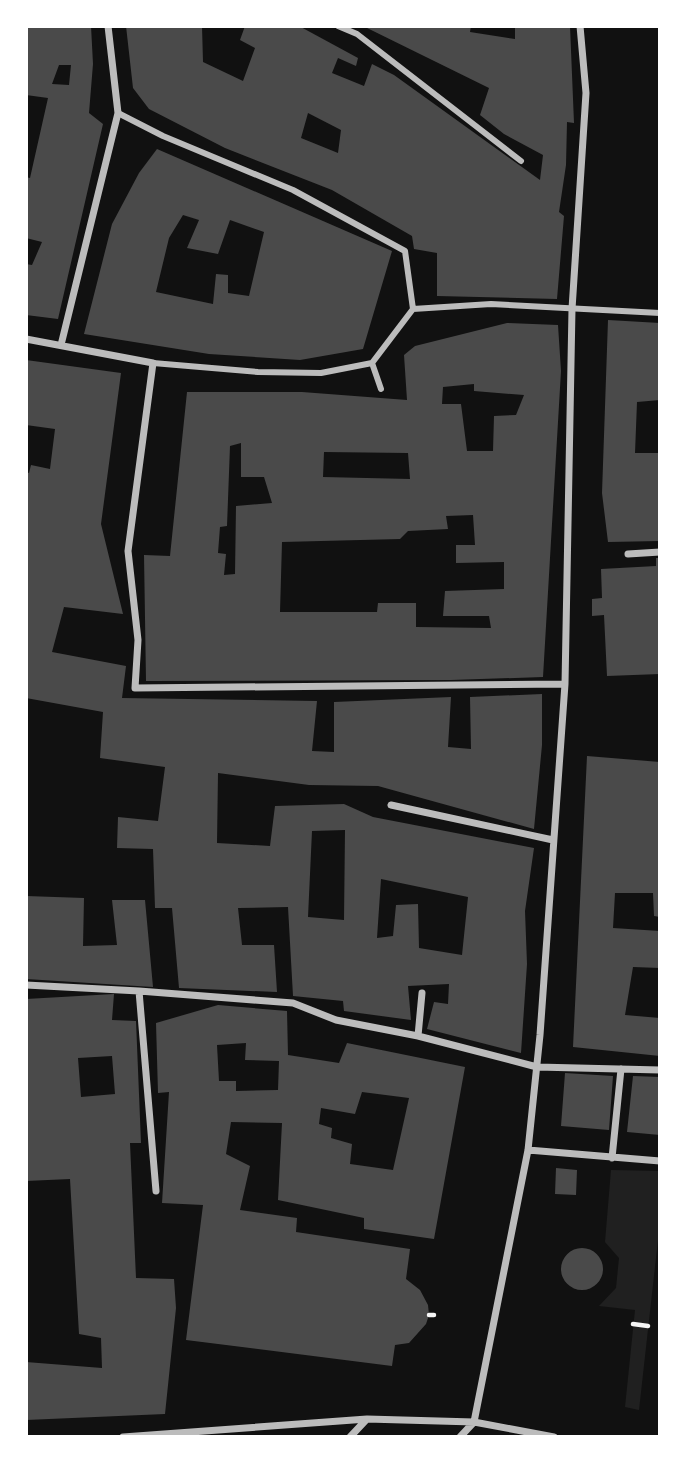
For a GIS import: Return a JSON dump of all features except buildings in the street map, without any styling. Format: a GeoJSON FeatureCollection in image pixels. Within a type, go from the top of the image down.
{"type":"FeatureCollection","features":[{"type":"Feature","properties":{"kind":"street"},"geometry":{"type":"LineString","coordinates":[[61,345],[118,113],[108,26]]}},
{"type":"Feature","properties":{"kind":"street"},"geometry":{"type":"LineString","coordinates":[[338,26],[357,34],[521,161]]}},
{"type":"Feature","properties":{"kind":"street"},"geometry":{"type":"LineString","coordinates":[[460,1437],[474,1422],[528,1150],[537,1067],[565,684],[572,309],[586,93],[580,26]]}},
{"type":"Feature","properties":{"kind":"street"},"geometry":{"type":"LineString","coordinates":[[26,339],[153,363],[258,372],[321,373],[372,363],[412,309],[405,251],[293,190],[163,136],[118,113]]}},
{"type":"Feature","properties":{"kind":"street"},"geometry":{"type":"LineString","coordinates":[[412,309],[491,304],[660,313]]}},
{"type":"Feature","properties":{"kind":"street"},"geometry":{"type":"LineString","coordinates":[[153,363],[128,551],[138,640],[135,688],[565,684]]}},
{"type":"Feature","properties":{"kind":"street"},"geometry":{"type":"LineString","coordinates":[[372,363],[381,389]]}},
{"type":"Feature","properties":{"kind":"street"},"geometry":{"type":"LineString","coordinates":[[628,554],[660,552]]}},
{"type":"Feature","properties":{"kind":"street"},"geometry":{"type":"LineString","coordinates":[[391,805],[553,840]]}},
{"type":"Feature","properties":{"kind":"street"},"geometry":{"type":"LineString","coordinates":[[26,985],[293,1003],[336,1020],[418,1036],[537,1067],[660,1070]]}},
{"type":"Feature","properties":{"kind":"street"},"geometry":{"type":"LineString","coordinates":[[139,991],[156,1191]]}},
{"type":"Feature","properties":{"kind":"street"},"geometry":{"type":"LineString","coordinates":[[418,1036],[422,993]]}},
{"type":"Feature","properties":{"kind":"street"},"geometry":{"type":"LineString","coordinates":[[612,1158],[621,1069]]}},
{"type":"Feature","properties":{"kind":"street"},"geometry":{"type":"LineString","coordinates":[[528,1150],[660,1161]]}},
{"type":"Feature","properties":{"kind":"street"},"geometry":{"type":"LineString","coordinates":[[350,1437],[367,1419]]}},
{"type":"Feature","properties":{"kind":"street"},"geometry":{"type":"LineString","coordinates":[[122,1437],[367,1419],[474,1422],[554,1437]]}},
{"type":"Feature","properties":{"kind":"path"},"geometry":{"type":"LineString","coordinates":[[633,1324],[648,1326]]}},
{"type":"Feature","properties":{"kind":"shaded area"},"geometry":{"type":"Polygon","coordinates":[[[611,1170],[660,1171],[660,1222],[639,1410],[625,1407],[635,1310],[599,1306],[616,1288],[619,1258],[605,1242],[611,1170]]]}}]}
